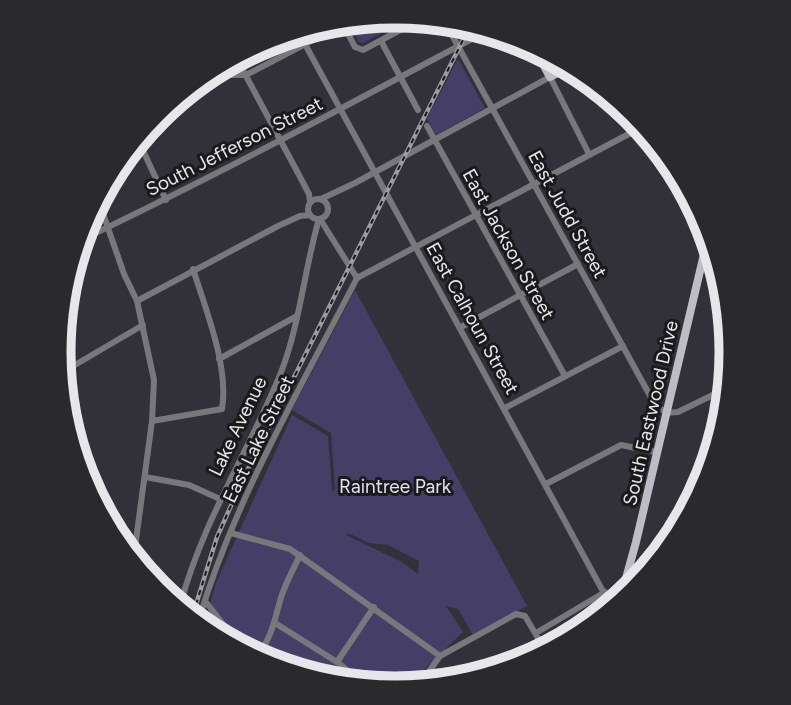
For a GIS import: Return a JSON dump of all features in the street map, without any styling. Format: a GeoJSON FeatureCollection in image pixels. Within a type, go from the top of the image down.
{"type":"FeatureCollection","features":[{"type":"Feature","properties":{"kind":"main road"},"geometry":{"type":"LineString","coordinates":[[543,63],[550,77],[560,72]]}},
{"type":"Feature","properties":{"kind":"main road","name":"South Eastwood Drive"},"geometry":{"type":"LineString","coordinates":[[625,582],[704,253]]}},
{"type":"Feature","properties":{"kind":"street"},"geometry":{"type":"LineString","coordinates":[[345,32],[355,47],[363,50],[402,28]]}},
{"type":"Feature","properties":{"kind":"street","name":"East Judd Street"},"geometry":{"type":"LineString","coordinates":[[451,33],[654,403],[666,413]]}},
{"type":"Feature","properties":{"kind":"street"},"geometry":{"type":"LineString","coordinates":[[227,75],[246,75],[321,37]]}},
{"type":"Feature","properties":{"kind":"street","name":"South Jefferson Street"},"geometry":{"type":"LineString","coordinates":[[93,235],[281,141],[474,38]]}},
{"type":"Feature","properties":{"kind":"street","name":"East Calhoun Street"},"geometry":{"type":"LineString","coordinates":[[304,41],[607,597]]}},
{"type":"Feature","properties":{"kind":"street"},"geometry":{"type":"LineString","coordinates":[[381,41],[418,110]]}},
{"type":"Feature","properties":{"kind":"street"},"geometry":{"type":"LineString","coordinates":[[241,67],[299,175],[328,210],[338,249]]}},
{"type":"Feature","properties":{"kind":"street"},"geometry":{"type":"LineString","coordinates":[[278,226],[309,204],[355,183],[550,77],[589,154]]}},
{"type":"Feature","properties":{"kind":"street","name":"East Jackson Street"},"geometry":{"type":"LineString","coordinates":[[426,126],[565,376]]}},
{"type":"Feature","properties":{"kind":"street"},"geometry":{"type":"LineString","coordinates":[[315,217],[357,278],[633,132]]}},
{"type":"Feature","properties":{"kind":"street"},"geometry":{"type":"LineString","coordinates":[[143,150],[166,200]]}},
{"type":"Feature","properties":{"kind":"street","name":"Lake Avenue"},"geometry":{"type":"LineString","coordinates":[[183,597],[220,499],[281,373],[297,316],[315,217],[299,175]]}},
{"type":"Feature","properties":{"kind":"street"},"geometry":{"type":"LineString","coordinates":[[137,301],[278,226],[300,216],[315,217],[328,210],[337,197],[355,183]]}},
{"type":"Feature","properties":{"kind":"street"},"geometry":{"type":"LineString","coordinates":[[103,213],[137,301],[154,380],[152,421],[134,545]]}},
{"type":"Feature","properties":{"kind":"street"},"geometry":{"type":"LineString","coordinates":[[461,327],[578,264]]}},
{"type":"Feature","properties":{"kind":"street"},"geometry":{"type":"LineString","coordinates":[[152,421],[222,409],[224,398],[219,359],[193,269]]}},
{"type":"Feature","properties":{"kind":"street","name":"East Lake Street"},"geometry":{"type":"LineString","coordinates":[[201,612],[251,485],[357,278]]}},
{"type":"Feature","properties":{"kind":"street"},"geometry":{"type":"LineString","coordinates":[[219,359],[297,316]]}},
{"type":"Feature","properties":{"kind":"street"},"geometry":{"type":"LineString","coordinates":[[72,363],[143,325]]}},
{"type":"Feature","properties":{"kind":"street"},"geometry":{"type":"LineString","coordinates":[[505,408],[623,346]]}},
{"type":"Feature","properties":{"kind":"street"},"geometry":{"type":"LineString","coordinates":[[666,413],[678,412],[717,393]]}},
{"type":"Feature","properties":{"kind":"street"},"geometry":{"type":"LineString","coordinates":[[547,484],[621,445],[656,452]]}},
{"type":"Feature","properties":{"kind":"street"},"geometry":{"type":"LineString","coordinates":[[145,477],[190,485],[220,499]]}},
{"type":"Feature","properties":{"kind":"street"},"geometry":{"type":"LineString","coordinates":[[231,533],[290,549],[440,656]]}},
{"type":"Feature","properties":{"kind":"street"},"geometry":{"type":"LineString","coordinates":[[263,649],[300,555]]}},
{"type":"Feature","properties":{"kind":"street"},"geometry":{"type":"LineString","coordinates":[[536,633],[605,592],[611,594]]}},
{"type":"Feature","properties":{"kind":"street"},"geometry":{"type":"LineString","coordinates":[[205,601],[228,631]]}},
{"type":"Feature","properties":{"kind":"street"},"geometry":{"type":"LineString","coordinates":[[337,662],[374,607]]}},
{"type":"Feature","properties":{"kind":"street"},"geometry":{"type":"LineString","coordinates":[[426,675],[440,656],[516,614],[526,616],[541,643]]}},
{"type":"Feature","properties":{"kind":"street"},"geometry":{"type":"LineString","coordinates":[[275,623],[352,674]]}},
{"type":"Feature","properties":{"kind":"green space"},"geometry":{"type":"Polygon","coordinates":[[[390,28],[363,43],[359,42],[353,31],[390,28]]]}},
{"type":"Feature","properties":{"kind":"green space"},"geometry":{"type":"Polygon","coordinates":[[[458,59],[485,108],[436,135],[427,118],[458,59]]]}},
{"type":"Feature","properties":{"kind":"green space","name":"Raintree Park"},"geometry":{"type":"Polygon","coordinates":[[[355,290],[527,606],[473,635],[458,609],[446,606],[463,632],[417,676],[396,677],[332,671],[291,660],[252,644],[207,616],[216,583],[292,415],[328,436],[332,491],[335,490],[331,433],[292,410],[355,290]],[[348,533],[346,535],[402,562],[418,574],[419,561],[388,545],[369,543],[348,533]]]}},
{"type":"Feature","properties":{"kind":"green space"},"geometry":{"type":"Polygon","coordinates":[[[716,401],[714,417],[708,405],[716,401]]]}},
{"type":"Feature","properties":{"kind":"railway"},"geometry":{"type":"LineString","coordinates":[[195,607],[217,537],[243,479],[465,36]]}}]}
